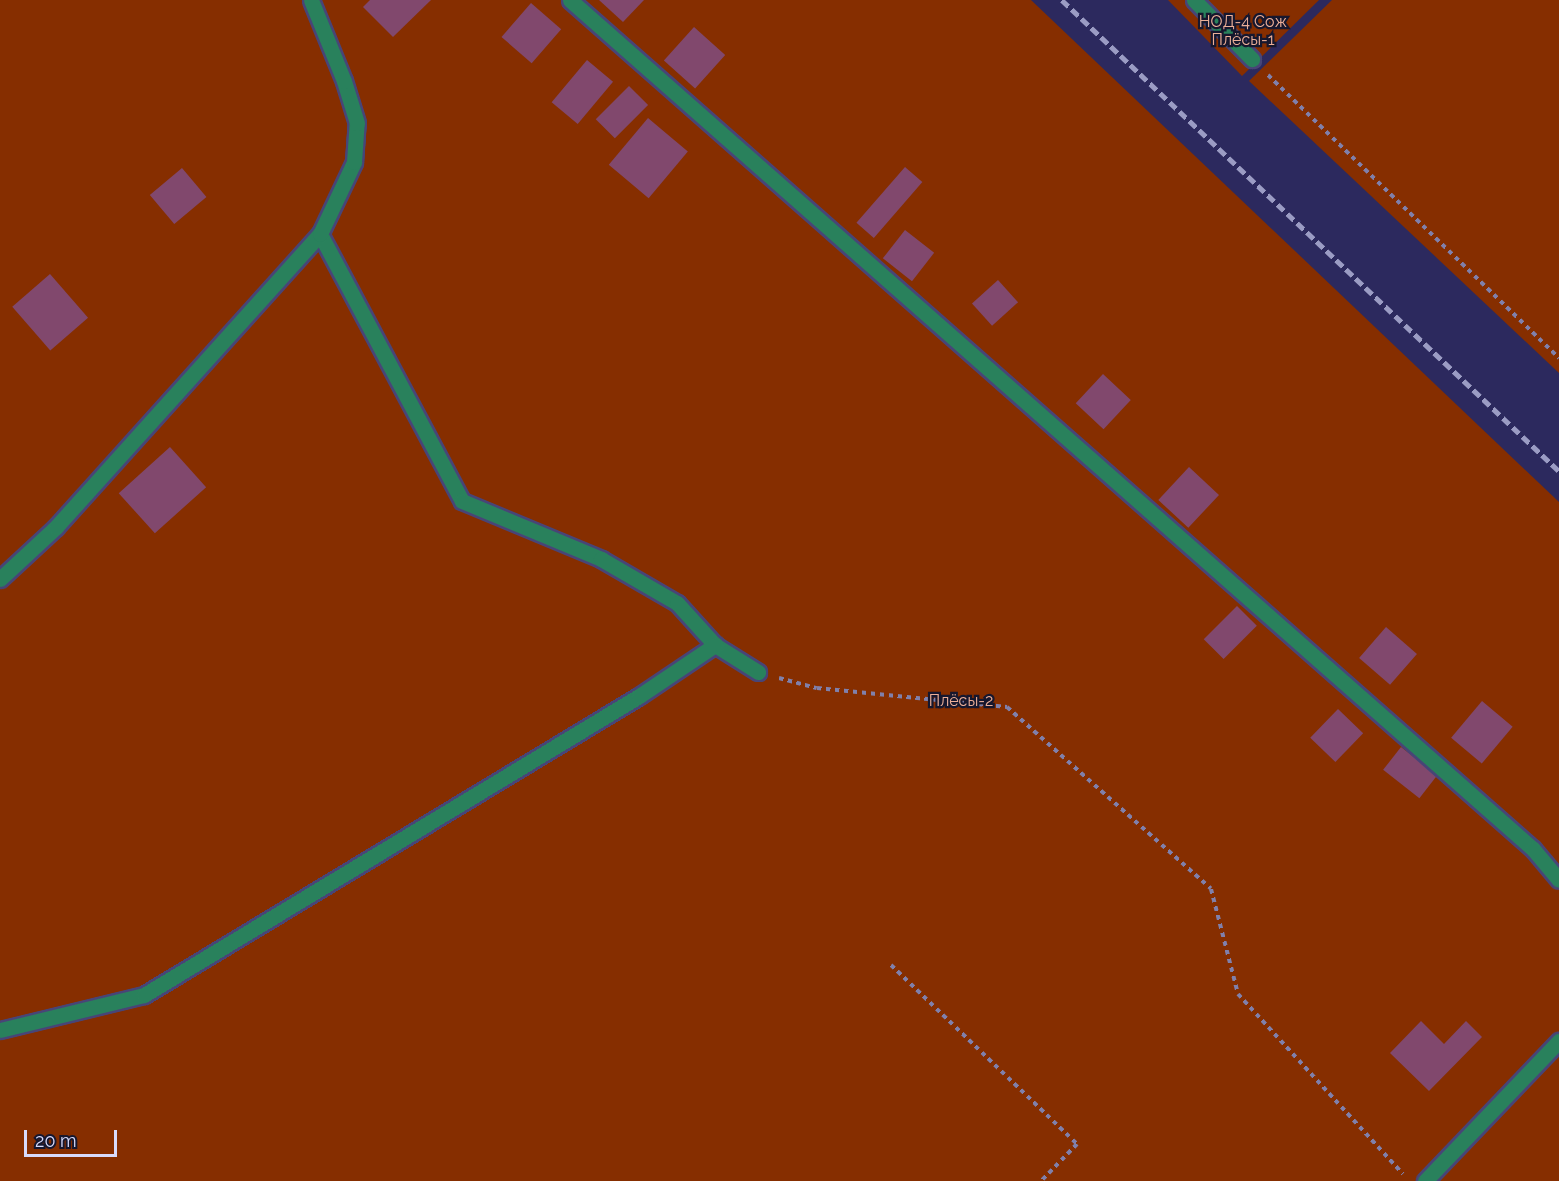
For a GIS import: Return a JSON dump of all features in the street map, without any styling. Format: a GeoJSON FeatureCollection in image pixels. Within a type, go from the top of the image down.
{"type":"FeatureCollection","features":[{"type":"Feature","properties":{"kind":"lane"},"geometry":{"type":"LineString","coordinates":[[0,579],[56,527],[320,234],[354,162],[357,123],[344,81],[312,0]]}},
{"type":"Feature","properties":{"kind":"lane"},"geometry":{"type":"LineString","coordinates":[[570,0],[1533,849],[1559,880]]}},
{"type":"Feature","properties":{"kind":"lane"},"geometry":{"type":"LineString","coordinates":[[1194,0],[1252,60]]}},
{"type":"Feature","properties":{"kind":"lane"},"geometry":{"type":"LineString","coordinates":[[320,234],[462,501],[601,559],[677,603],[716,645],[758,672]]}},
{"type":"Feature","properties":{"kind":"lane"},"geometry":{"type":"LineString","coordinates":[[0,1030],[144,995],[639,696],[716,645]]}},
{"type":"Feature","properties":{"kind":"lane"},"geometry":{"type":"LineString","coordinates":[[1425,1181],[1559,1041]]}},
{"type":"Feature","properties":{"kind":"path"},"geometry":{"type":"LineString","coordinates":[[1252,60],[1559,358]]}},
{"type":"Feature","properties":{"kind":"path"},"geometry":{"type":"LineString","coordinates":[[758,672],[817,688],[1007,707],[1211,889],[1238,994],[1409,1181]]}},
{"type":"Feature","properties":{"kind":"path"},"geometry":{"type":"LineString","coordinates":[[891,965],[1077,1144],[1041,1181]]}},
{"type":"Feature","properties":{"kind":"green space","name":"Плёсы-2"},"geometry":{"type":"Polygon","coordinates":[[[0,0],[1031,0],[1559,502],[1559,1181],[0,1181],[0,0]]]}},
{"type":"Feature","properties":{"kind":"green space","name":"НОД-4 Сож Плёсы-1"},"geometry":{"type":"Polygon","coordinates":[[[1168,0],[1319,0],[1242,76],[1168,0]]]}},
{"type":"Feature","properties":{"kind":"green space"},"geometry":{"type":"Polygon","coordinates":[[[1332,0],[1559,0],[1559,373],[1249,81],[1332,0]]]}},
{"type":"Feature","properties":{"kind":"building"},"geometry":{"type":"Polygon","coordinates":[[[370,0],[431,0],[393,37],[363,7],[370,0]]]}},
{"type":"Feature","properties":{"kind":"building"},"geometry":{"type":"Polygon","coordinates":[[[599,0],[644,0],[623,22],[599,0]]]}},
{"type":"Feature","properties":{"kind":"building"},"geometry":{"type":"Polygon","coordinates":[[[531,3],[561,29],[532,63],[501,37],[531,3]]]}},
{"type":"Feature","properties":{"kind":"building"},"geometry":{"type":"Polygon","coordinates":[[[694,27],[725,55],[695,89],[664,60],[694,27]]]}},
{"type":"Feature","properties":{"kind":"building"},"geometry":{"type":"Polygon","coordinates":[[[587,60],[613,82],[578,124],[552,102],[587,60]]]}},
{"type":"Feature","properties":{"kind":"building"},"geometry":{"type":"Polygon","coordinates":[[[629,86],[648,105],[615,138],[596,119],[629,86]]]}},
{"type":"Feature","properties":{"kind":"building"},"geometry":{"type":"Polygon","coordinates":[[[648,118],[688,151],[649,198],[609,165],[648,118]]]}},
{"type":"Feature","properties":{"kind":"building"},"geometry":{"type":"Polygon","coordinates":[[[905,167],[922,182],[874,238],[856,223],[905,167]]]}},
{"type":"Feature","properties":{"kind":"building"},"geometry":{"type":"Polygon","coordinates":[[[182,168],[206,197],[174,224],[150,195],[182,168]]]}},
{"type":"Feature","properties":{"kind":"building"},"geometry":{"type":"Polygon","coordinates":[[[905,230],[934,253],[912,281],[883,258],[905,230]]]}},
{"type":"Feature","properties":{"kind":"building"},"geometry":{"type":"Polygon","coordinates":[[[50,274],[88,318],[50,351],[12,307],[50,274]]]}},
{"type":"Feature","properties":{"kind":"building"},"geometry":{"type":"Polygon","coordinates":[[[998,280],[1018,302],[992,326],[972,303],[998,280]]]}},
{"type":"Feature","properties":{"kind":"building"},"geometry":{"type":"Polygon","coordinates":[[[1103,374],[1131,400],[1104,429],[1076,403],[1103,374]]]}},
{"type":"Feature","properties":{"kind":"building"},"geometry":{"type":"Polygon","coordinates":[[[170,447],[206,487],[155,533],[119,493],[170,447]]]}},
{"type":"Feature","properties":{"kind":"building"},"geometry":{"type":"Polygon","coordinates":[[[1189,467],[1219,495],[1188,528],[1158,500],[1189,467]]]}},
{"type":"Feature","properties":{"kind":"building"},"geometry":{"type":"Polygon","coordinates":[[[1237,606],[1257,626],[1224,659],[1204,639],[1237,606]]]}},
{"type":"Feature","properties":{"kind":"building"},"geometry":{"type":"Polygon","coordinates":[[[1386,627],[1417,654],[1390,685],[1359,658],[1386,627]]]}},
{"type":"Feature","properties":{"kind":"building"},"geometry":{"type":"Polygon","coordinates":[[[1482,701],[1513,727],[1482,763],[1451,738],[1482,701]]]}},
{"type":"Feature","properties":{"kind":"building"},"geometry":{"type":"Polygon","coordinates":[[[1338,709],[1363,733],[1335,762],[1310,738],[1338,709]]]}},
{"type":"Feature","properties":{"kind":"building"},"geometry":{"type":"Polygon","coordinates":[[[1401,747],[1437,775],[1419,798],[1383,770],[1401,747]]]}},
{"type":"Feature","properties":{"kind":"building"},"geometry":{"type":"Polygon","coordinates":[[[1421,1021],[1444,1044],[1466,1021],[1482,1037],[1429,1091],[1390,1053],[1421,1021]]]}},
{"type":"Feature","properties":{"kind":"railway"},"geometry":{"type":"LineString","coordinates":[[1062,0],[1559,471]]}}]}
